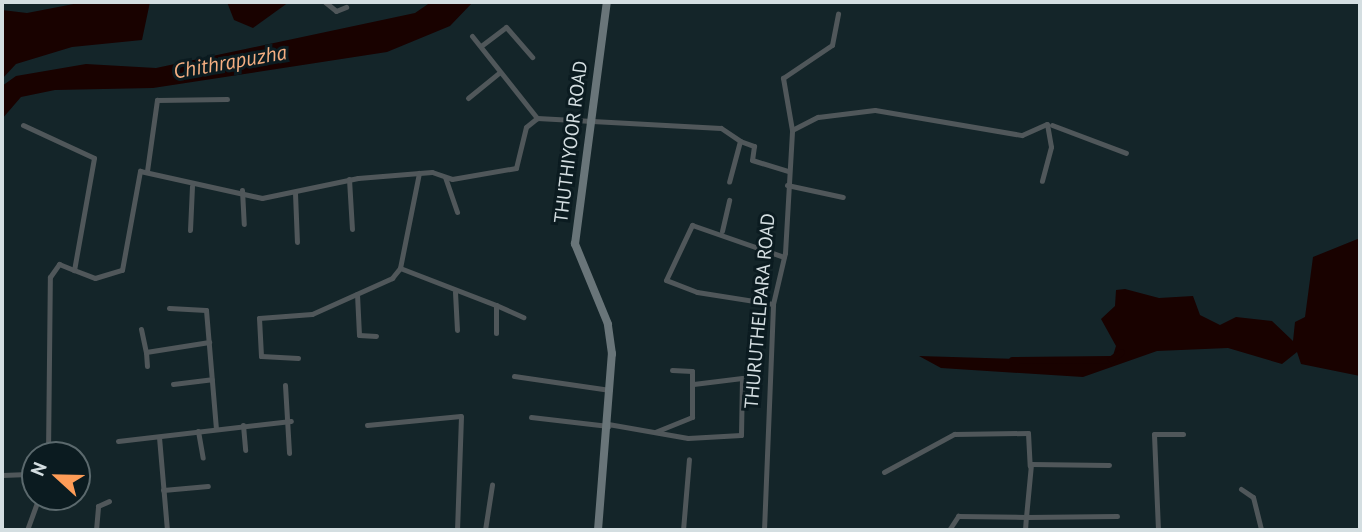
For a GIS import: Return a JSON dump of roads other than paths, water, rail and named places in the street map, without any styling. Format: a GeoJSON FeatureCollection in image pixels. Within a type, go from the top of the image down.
{"type":"FeatureCollection","features":[{"type":"Feature","properties":{"kind":"main road","name":"THUTHIYOOR ROAD"},"geometry":{"type":"LineString","coordinates":[[598,530],[610,390],[608,324],[575,244],[587,125],[607,2]]}},
{"type":"Feature","properties":{"kind":"street"},"geometry":{"type":"LineString","coordinates":[[325,2],[336,11],[346,8]]}},
{"type":"Feature","properties":{"kind":"street","name":"THURUTHELPARA ROAD"},"geometry":{"type":"LineString","coordinates":[[764,530],[773,304],[784,257],[792,130],[783,78],[832,45],[838,15]]}},
{"type":"Feature","properties":{"kind":"street"},"geometry":{"type":"LineString","coordinates":[[481,46],[506,27],[532,57]]}},
{"type":"Feature","properties":{"kind":"street"},"geometry":{"type":"LineString","coordinates":[[472,36],[537,118],[587,125],[720,128],[740,141],[754,146],[752,160],[788,171]]}},
{"type":"Feature","properties":{"kind":"street"},"geometry":{"type":"LineString","coordinates":[[468,98],[500,72]]}},
{"type":"Feature","properties":{"kind":"street"},"geometry":{"type":"LineString","coordinates":[[147,171],[157,100],[227,99]]}},
{"type":"Feature","properties":{"kind":"street"},"geometry":{"type":"LineString","coordinates":[[792,130],[818,117],[875,110],[1022,135],[1052,125],[1126,153]]}},
{"type":"Feature","properties":{"kind":"street"},"geometry":{"type":"LineString","coordinates":[[48,441],[50,277],[59,264],[95,278],[120,275],[137,176],[147,171],[192,186],[242,190],[262,198],[295,193],[349,179],[419,173],[445,177],[516,168],[526,127],[537,118]]}},
{"type":"Feature","properties":{"kind":"street"},"geometry":{"type":"LineString","coordinates":[[23,125],[94,158],[74,270]]}},
{"type":"Feature","properties":{"kind":"street"},"geometry":{"type":"LineString","coordinates":[[1042,181],[1052,125]]}},
{"type":"Feature","properties":{"kind":"street"},"geometry":{"type":"LineString","coordinates":[[729,182],[740,141]]}},
{"type":"Feature","properties":{"kind":"street"},"geometry":{"type":"LineString","coordinates":[[298,358],[258,354],[260,318],[312,314],[357,294],[400,268],[419,173]]}},
{"type":"Feature","properties":{"kind":"street"},"geometry":{"type":"LineString","coordinates":[[445,177],[457,212]]}},
{"type":"Feature","properties":{"kind":"street"},"geometry":{"type":"LineString","coordinates":[[349,179],[352,229]]}},
{"type":"Feature","properties":{"kind":"street"},"geometry":{"type":"LineString","coordinates":[[787,185],[843,197]]}},
{"type":"Feature","properties":{"kind":"street"},"geometry":{"type":"LineString","coordinates":[[190,230],[192,186]]}},
{"type":"Feature","properties":{"kind":"street"},"geometry":{"type":"LineString","coordinates":[[242,190],[244,224]]}},
{"type":"Feature","properties":{"kind":"street"},"geometry":{"type":"LineString","coordinates":[[295,193],[297,242]]}},
{"type":"Feature","properties":{"kind":"street"},"geometry":{"type":"LineString","coordinates":[[722,231],[729,200]]}},
{"type":"Feature","properties":{"kind":"street"},"geometry":{"type":"LineString","coordinates":[[773,304],[697,292],[666,280],[692,225],[722,231],[784,257]]}},
{"type":"Feature","properties":{"kind":"street"},"geometry":{"type":"LineString","coordinates":[[400,268],[523,317]]}},
{"type":"Feature","properties":{"kind":"street"},"geometry":{"type":"LineString","coordinates":[[455,292],[457,330]]}},
{"type":"Feature","properties":{"kind":"street"},"geometry":{"type":"LineString","coordinates":[[357,294],[359,335],[376,335]]}},
{"type":"Feature","properties":{"kind":"street"},"geometry":{"type":"LineString","coordinates":[[496,305],[496,333]]}},
{"type":"Feature","properties":{"kind":"street"},"geometry":{"type":"LineString","coordinates":[[169,308],[204,307],[216,429]]}},
{"type":"Feature","properties":{"kind":"street"},"geometry":{"type":"LineString","coordinates":[[141,329],[147,366]]}},
{"type":"Feature","properties":{"kind":"street"},"geometry":{"type":"LineString","coordinates":[[146,352],[209,342]]}},
{"type":"Feature","properties":{"kind":"street"},"geometry":{"type":"LineString","coordinates":[[652,433],[692,417],[692,371],[673,370]]}},
{"type":"Feature","properties":{"kind":"street"},"geometry":{"type":"LineString","coordinates":[[514,376],[610,390]]}},
{"type":"Feature","properties":{"kind":"street"},"geometry":{"type":"LineString","coordinates":[[531,417],[608,425],[677,437],[741,435],[742,378],[693,384]]}},
{"type":"Feature","properties":{"kind":"street"},"geometry":{"type":"LineString","coordinates":[[173,384],[212,379]]}},
{"type":"Feature","properties":{"kind":"street"},"geometry":{"type":"LineString","coordinates":[[285,385],[291,421],[289,453]]}},
{"type":"Feature","properties":{"kind":"street"},"geometry":{"type":"LineString","coordinates":[[367,425],[461,416],[457,530]]}},
{"type":"Feature","properties":{"kind":"street"},"geometry":{"type":"LineString","coordinates":[[118,441],[291,421]]}},
{"type":"Feature","properties":{"kind":"street"},"geometry":{"type":"LineString","coordinates":[[675,424],[677,437]]}},
{"type":"Feature","properties":{"kind":"street"},"geometry":{"type":"LineString","coordinates":[[243,425],[245,450]]}},
{"type":"Feature","properties":{"kind":"street"},"geometry":{"type":"LineString","coordinates":[[198,431],[203,458]]}},
{"type":"Feature","properties":{"kind":"street"},"geometry":{"type":"LineString","coordinates":[[884,472],[954,434],[1028,433],[1030,466],[1025,530]]}},
{"type":"Feature","properties":{"kind":"street"},"geometry":{"type":"LineString","coordinates":[[1158,530],[1154,435],[1183,434]]}},
{"type":"Feature","properties":{"kind":"street"},"geometry":{"type":"LineString","coordinates":[[159,437],[166,530]]}},
{"type":"Feature","properties":{"kind":"street"},"geometry":{"type":"LineString","coordinates":[[683,530],[689,459]]}},
{"type":"Feature","properties":{"kind":"street"},"geometry":{"type":"LineString","coordinates":[[1030,466],[1109,466]]}},
{"type":"Feature","properties":{"kind":"street"},"geometry":{"type":"LineString","coordinates":[[2,475],[21,474]]}},
{"type":"Feature","properties":{"kind":"street"},"geometry":{"type":"LineString","coordinates":[[485,530],[492,485]]}},
{"type":"Feature","properties":{"kind":"street"},"geometry":{"type":"LineString","coordinates":[[163,490],[208,486]]}},
{"type":"Feature","properties":{"kind":"street"},"geometry":{"type":"LineString","coordinates":[[1241,489],[1254,497],[1261,530]]}},
{"type":"Feature","properties":{"kind":"street"},"geometry":{"type":"LineString","coordinates":[[96,530],[98,506],[109,501]]}},
{"type":"Feature","properties":{"kind":"street"},"geometry":{"type":"LineString","coordinates":[[27,530],[34,511]]}},
{"type":"Feature","properties":{"kind":"street"},"geometry":{"type":"LineString","coordinates":[[949,530],[958,516],[1117,516]]}},
{"type":"Feature","properties":{"kind":"water"},"geometry":{"type":"Polygon","coordinates":[[[84,2],[150,2],[142,40],[72,47],[16,64],[2,79],[2,10],[27,13],[84,2]]]}},
{"type":"Feature","properties":{"kind":"water"},"geometry":{"type":"Polygon","coordinates":[[[227,2],[289,2],[253,28],[234,20],[227,2]]]}},
{"type":"Feature","properties":{"kind":"water","name":"Chithrapuzha"},"geometry":{"type":"Polygon","coordinates":[[[431,2],[473,2],[450,26],[387,52],[153,88],[55,90],[21,97],[2,119],[2,86],[16,76],[86,64],[156,68],[415,13],[431,2]]]}},
{"type":"Feature","properties":{"kind":"water"},"geometry":{"type":"Polygon","coordinates":[[[1360,238],[1360,376],[1301,364],[1297,352],[1282,364],[1228,348],[1157,351],[1083,377],[941,368],[919,356],[1111,362],[1116,346],[1101,319],[1115,306],[1116,290],[1125,289],[1159,298],[1193,296],[1200,315],[1220,325],[1236,317],[1272,321],[1293,341],[1295,322],[1305,317],[1313,257],[1360,238]]]}},
{"type":"Feature","properties":{"kind":"waterway"},"geometry":{"type":"LineString","coordinates":[[1012,360],[1111,359],[1121,352]]}}]}
